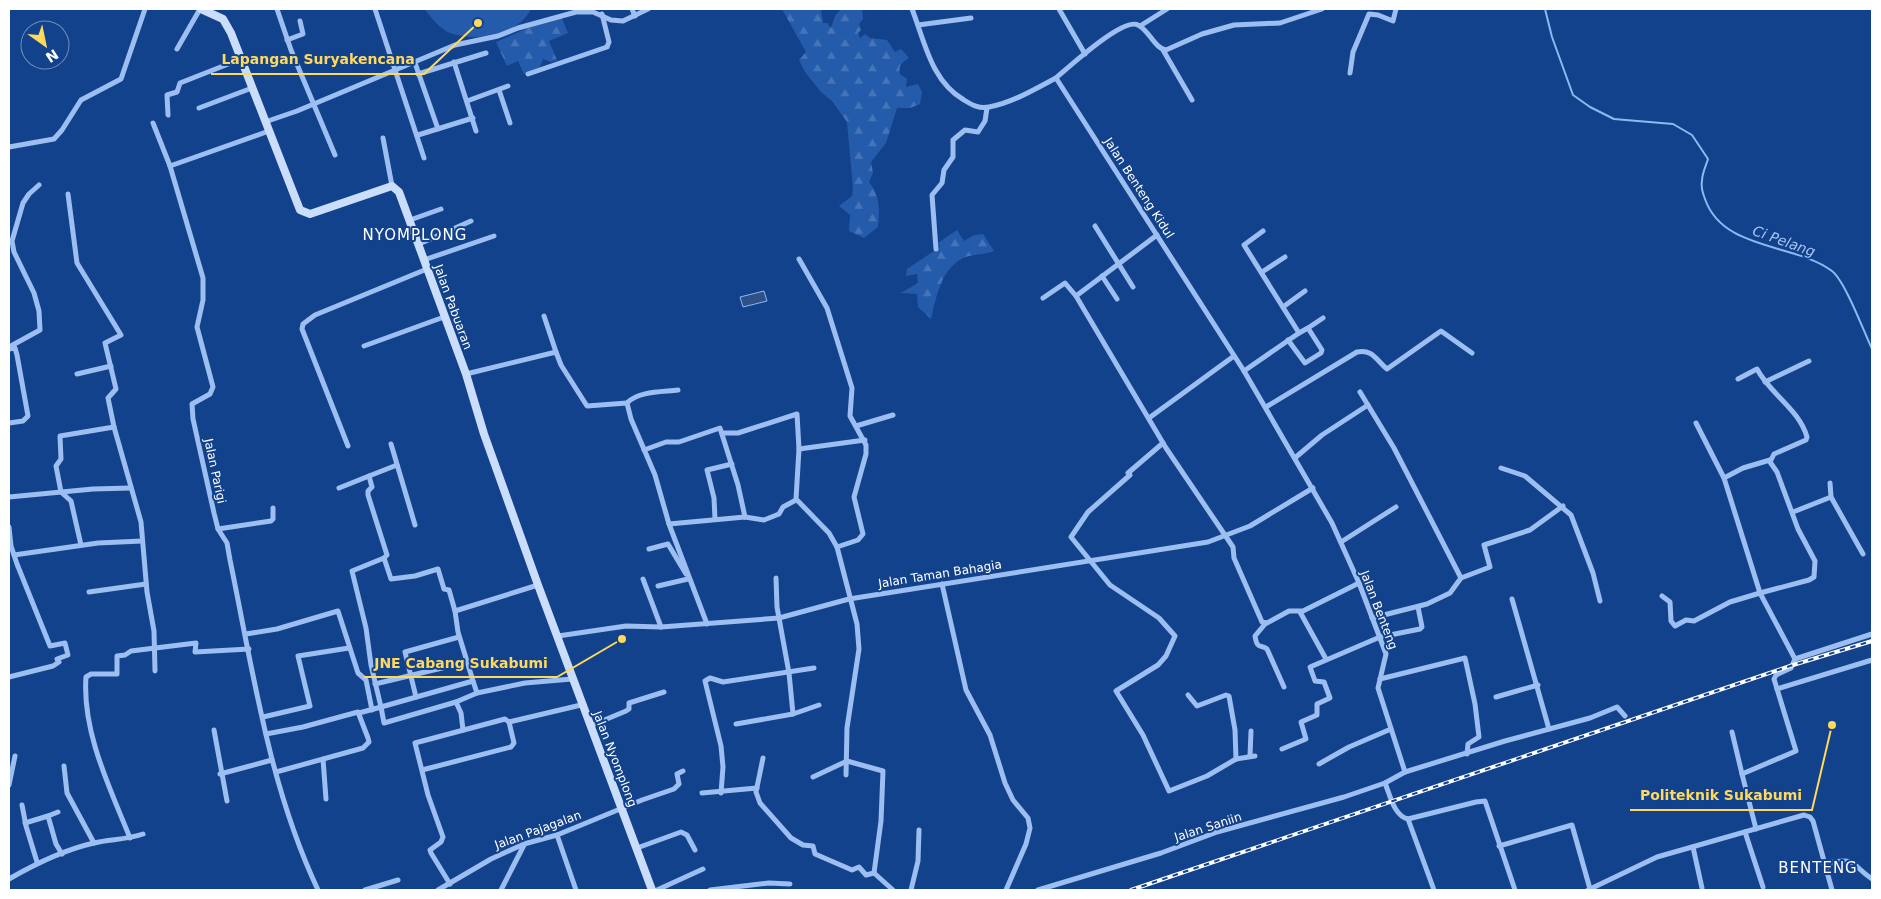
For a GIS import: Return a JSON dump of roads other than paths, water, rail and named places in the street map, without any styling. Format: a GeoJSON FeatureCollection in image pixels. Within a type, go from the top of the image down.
{"type":"FeatureCollection","features":[{"type":"Feature","properties":{"kind":"street"},"geometry":{"type":"LineString","coordinates":[[9,147],[54,139],[81,100],[122,80],[145,9]]}},
{"type":"Feature","properties":{"kind":"street"},"geometry":{"type":"LineString","coordinates":[[177,49],[201,9],[223,19],[241,59],[297,206],[305,214],[392,186],[383,138]]}},
{"type":"Feature","properties":{"kind":"street"},"geometry":{"type":"LineString","coordinates":[[277,9],[287,40],[335,155]]}},
{"type":"Feature","properties":{"kind":"street"},"geometry":{"type":"LineString","coordinates":[[375,9],[424,158]]}},
{"type":"Feature","properties":{"kind":"street"},"geometry":{"type":"LineString","coordinates":[[632,9],[635,16]]}},
{"type":"Feature","properties":{"kind":"street"},"geometry":{"type":"LineString","coordinates":[[265,122],[314,104],[415,63],[431,53],[455,45],[492,38],[562,16],[585,11],[602,14],[617,21],[635,16],[648,9]]}},
{"type":"Feature","properties":{"kind":"street"},"geometry":{"type":"LineString","coordinates":[[912,9],[929,58],[942,81],[951,92],[966,102],[980,108],[987,108],[1009,100],[1056,78],[1124,26],[1134,24],[1140,26],[1164,50],[1192,100]]}},
{"type":"Feature","properties":{"kind":"street"},"geometry":{"type":"LineString","coordinates":[[1059,9],[1085,54]]}},
{"type":"Feature","properties":{"kind":"street"},"geometry":{"type":"LineString","coordinates":[[1140,26],[1167,9]]}},
{"type":"Feature","properties":{"kind":"street"},"geometry":{"type":"LineString","coordinates":[[1164,50],[1234,25],[1280,23],[1311,10],[1322,9]]}},
{"type":"Feature","properties":{"kind":"street"},"geometry":{"type":"LineString","coordinates":[[1364,9],[1393,21],[1396,9]]}},
{"type":"Feature","properties":{"kind":"street"},"geometry":{"type":"LineString","coordinates":[[1350,73],[1355,47],[1370,13]]}},
{"type":"Feature","properties":{"kind":"street"},"geometry":{"type":"LineString","coordinates":[[528,74],[607,46],[609,42],[602,14]]}},
{"type":"Feature","properties":{"kind":"street"},"geometry":{"type":"LineString","coordinates":[[918,24],[971,18]]}},
{"type":"Feature","properties":{"kind":"street"},"geometry":{"type":"LineString","coordinates":[[287,40],[302,34],[300,21]]}},
{"type":"Feature","properties":{"kind":"street"},"geometry":{"type":"LineString","coordinates":[[418,74],[486,53]]}},
{"type":"Feature","properties":{"kind":"street"},"geometry":{"type":"LineString","coordinates":[[168,115],[167,95],[177,92],[180,83],[241,59]]}},
{"type":"Feature","properties":{"kind":"street"},"geometry":{"type":"LineString","coordinates":[[454,62],[476,131]]}},
{"type":"Feature","properties":{"kind":"street"},"geometry":{"type":"LineString","coordinates":[[415,63],[438,129]]}},
{"type":"Feature","properties":{"kind":"street","name":"Jalan Benteng Kidul"},"geometry":{"type":"LineString","coordinates":[[1056,78],[1266,407],[1313,488]]}},
{"type":"Feature","properties":{"kind":"street"},"geometry":{"type":"LineString","coordinates":[[467,101],[508,86]]}},
{"type":"Feature","properties":{"kind":"street"},"geometry":{"type":"LineString","coordinates":[[199,108],[252,88]]}},
{"type":"Feature","properties":{"kind":"street"},"geometry":{"type":"LineString","coordinates":[[499,90],[510,123]]}},
{"type":"Feature","properties":{"kind":"street"},"geometry":{"type":"LineString","coordinates":[[936,249],[932,195],[942,183],[944,170],[953,157],[953,140],[965,130],[978,132],[985,121],[987,108]]}},
{"type":"Feature","properties":{"kind":"street"},"geometry":{"type":"LineString","coordinates":[[418,135],[473,118]]}},
{"type":"Feature","properties":{"kind":"street"},"geometry":{"type":"LineString","coordinates":[[153,123],[173,165],[269,131]]}},
{"type":"Feature","properties":{"kind":"street","name":"Jalan Parigi"},"geometry":{"type":"LineString","coordinates":[[173,165],[203,278],[203,300],[197,327],[213,388],[210,394],[194,401],[191,408],[218,529],[227,543],[272,760],[288,819],[302,857],[318,890]]}},
{"type":"Feature","properties":{"kind":"street"},"geometry":{"type":"LineString","coordinates":[[9,348],[40,330],[39,311],[34,293],[14,252],[12,241],[23,203],[39,184]]}},
{"type":"Feature","properties":{"kind":"street","name":"Jalan Pabuaran"},"geometry":{"type":"LineString","coordinates":[[392,186],[399,192],[410,220],[466,374],[484,434],[558,636]]}},
{"type":"Feature","properties":{"kind":"street"},"geometry":{"type":"LineString","coordinates":[[68,194],[77,263],[121,335],[105,343],[116,388],[108,398],[114,427],[142,522],[142,541],[155,671]]}},
{"type":"Feature","properties":{"kind":"street"},"geometry":{"type":"LineString","coordinates":[[410,220],[440,209]]}},
{"type":"Feature","properties":{"kind":"street"},"geometry":{"type":"LineString","coordinates":[[418,244],[471,221]]}},
{"type":"Feature","properties":{"kind":"street"},"geometry":{"type":"LineString","coordinates":[[1095,226],[1133,287]]}},
{"type":"Feature","properties":{"kind":"street"},"geometry":{"type":"LineString","coordinates":[[1263,231],[1244,245],[1299,334]]}},
{"type":"Feature","properties":{"kind":"street"},"geometry":{"type":"LineString","coordinates":[[1076,296],[1157,235]]}},
{"type":"Feature","properties":{"kind":"street"},"geometry":{"type":"LineString","coordinates":[[424,260],[494,236]]}},
{"type":"Feature","properties":{"kind":"street"},"geometry":{"type":"LineString","coordinates":[[1262,272],[1285,257]]}},
{"type":"Feature","properties":{"kind":"street"},"geometry":{"type":"LineString","coordinates":[[799,259],[827,308],[852,388],[849,414],[865,440],[866,454],[854,497],[862,534],[858,540],[837,547]]}},
{"type":"Feature","properties":{"kind":"street"},"geometry":{"type":"LineString","coordinates":[[348,446],[302,329],[303,324],[315,316],[427,269]]}},
{"type":"Feature","properties":{"kind":"street"},"geometry":{"type":"LineString","coordinates":[[1102,276],[1116,299]]}},
{"type":"Feature","properties":{"kind":"street"},"geometry":{"type":"LineString","coordinates":[[1043,298],[1065,284],[1076,296],[1163,443],[1233,548],[1234,558],[1248,594],[1265,624]]}},
{"type":"Feature","properties":{"kind":"street"},"geometry":{"type":"LineString","coordinates":[[1283,307],[1305,291]]}},
{"type":"Feature","properties":{"kind":"street"},"geometry":{"type":"LineString","coordinates":[[544,316],[561,366],[587,406],[627,403],[635,397],[650,393],[678,390]]}},
{"type":"Feature","properties":{"kind":"street"},"geometry":{"type":"LineString","coordinates":[[364,346],[444,317]]}},
{"type":"Feature","properties":{"kind":"street"},"geometry":{"type":"LineString","coordinates":[[1244,372],[1288,340],[1323,318]]}},
{"type":"Feature","properties":{"kind":"street"},"geometry":{"type":"LineString","coordinates":[[1288,340],[1302,361],[1308,362],[1322,352],[1308,328]]}},
{"type":"Feature","properties":{"kind":"street"},"geometry":{"type":"LineString","coordinates":[[1266,407],[1357,352],[1367,350],[1386,368],[1441,331],[1472,353]]}},
{"type":"Feature","properties":{"kind":"street"},"geometry":{"type":"LineString","coordinates":[[9,348],[15,348],[17,355],[28,416],[23,421],[9,424]]}},
{"type":"Feature","properties":{"kind":"street"},"geometry":{"type":"LineString","coordinates":[[466,374],[556,352]]}},
{"type":"Feature","properties":{"kind":"street"},"geometry":{"type":"LineString","coordinates":[[1149,418],[1234,356]]}},
{"type":"Feature","properties":{"kind":"street"},"geometry":{"type":"LineString","coordinates":[[1765,382],[1808,361]]}},
{"type":"Feature","properties":{"kind":"street"},"geometry":{"type":"LineString","coordinates":[[77,374],[110,366]]}},
{"type":"Feature","properties":{"kind":"street"},"geometry":{"type":"LineString","coordinates":[[1724,478],[1743,468],[1770,460],[1774,454],[1804,441],[1807,437],[1795,415],[1765,382],[1757,368],[1738,379]]}},
{"type":"Feature","properties":{"kind":"street"},"geometry":{"type":"LineString","coordinates":[[1360,392],[1398,456],[1461,578]]}},
{"type":"Feature","properties":{"kind":"street"},"geometry":{"type":"LineString","coordinates":[[627,403],[631,419],[655,475],[669,524],[705,624]]}},
{"type":"Feature","properties":{"kind":"street"},"geometry":{"type":"LineString","coordinates":[[1296,457],[1322,435],[1368,405]]}},
{"type":"Feature","properties":{"kind":"street"},"geometry":{"type":"LineString","coordinates":[[722,433],[738,433],[796,414],[799,448],[796,500],[829,533],[837,547],[857,624],[860,649],[847,728],[846,775]]}},
{"type":"Feature","properties":{"kind":"street"},"geometry":{"type":"LineString","coordinates":[[856,426],[893,415]]}},
{"type":"Feature","properties":{"kind":"street"},"geometry":{"type":"LineString","coordinates":[[1696,423],[1724,478],[1760,593],[1795,659]]}},
{"type":"Feature","properties":{"kind":"street"},"geometry":{"type":"LineString","coordinates":[[81,545],[71,501],[61,492],[56,466],[61,459],[60,436],[114,427]]}},
{"type":"Feature","properties":{"kind":"street"},"geometry":{"type":"LineString","coordinates":[[644,450],[666,442],[679,442],[720,428],[732,464],[745,517]]}},
{"type":"Feature","properties":{"kind":"street"},"geometry":{"type":"LineString","coordinates":[[799,448],[865,440]]}},
{"type":"Feature","properties":{"kind":"street"},"geometry":{"type":"LineString","coordinates":[[1163,443],[1092,508],[1072,535],[1072,539],[1110,585],[1146,608],[1174,633],[1173,643],[1158,665],[1116,690],[1143,735],[1161,770],[1168,790],[1207,776],[1236,759],[1253,756],[1251,731]]}},
{"type":"Feature","properties":{"kind":"street"},"geometry":{"type":"LineString","coordinates":[[391,444],[414,525]]}},
{"type":"Feature","properties":{"kind":"street"},"geometry":{"type":"LineString","coordinates":[[1662,596],[1670,602],[1671,621],[1675,626],[1686,620],[1694,621],[1730,602],[1796,585],[1814,577],[1815,561],[1798,529],[1793,512],[1770,460]]}},
{"type":"Feature","properties":{"kind":"street"},"geometry":{"type":"LineString","coordinates":[[715,519],[714,498],[707,470],[732,464]]}},
{"type":"Feature","properties":{"kind":"street"},"geometry":{"type":"LineString","coordinates":[[340,488],[397,465]]}},
{"type":"Feature","properties":{"kind":"street"},"geometry":{"type":"LineString","coordinates":[[1501,468],[1525,476],[1563,506],[1571,515],[1578,530],[1600,601]]}},
{"type":"Feature","properties":{"kind":"street"},"geometry":{"type":"LineString","coordinates":[[369,476],[372,487],[368,491],[368,495],[387,555],[352,572],[366,628],[375,684],[384,723],[456,702],[477,693],[525,683],[572,679]]}},
{"type":"Feature","properties":{"kind":"street"},"geometry":{"type":"LineString","coordinates":[[1830,483],[1831,497],[1863,554]]}},
{"type":"Feature","properties":{"kind":"street"},"geometry":{"type":"LineString","coordinates":[[9,497],[131,488]]}},
{"type":"Feature","properties":{"kind":"street","name":"Jalan Taman Bahagia"},"geometry":{"type":"LineString","coordinates":[[558,636],[626,626],[705,624],[779,618],[849,599],[1208,542],[1226,536],[1273,514],[1313,488]]}},
{"type":"Feature","properties":{"kind":"street","name":"Jalan Benteng"},"geometry":{"type":"LineString","coordinates":[[1313,488],[1341,542],[1380,637],[1386,658],[1378,688],[1405,772]]}},
{"type":"Feature","properties":{"kind":"street"},"geometry":{"type":"LineString","coordinates":[[1793,512],[1831,497]]}},
{"type":"Feature","properties":{"kind":"street"},"geometry":{"type":"LineString","coordinates":[[669,524],[745,517],[764,520],[779,514],[783,507],[796,500]]}},
{"type":"Feature","properties":{"kind":"street"},"geometry":{"type":"LineString","coordinates":[[1372,618],[1418,607],[1450,593],[1461,578],[1490,567],[1484,545],[1530,530],[1563,506]]}},
{"type":"Feature","properties":{"kind":"street"},"geometry":{"type":"LineString","coordinates":[[1341,542],[1396,507]]}},
{"type":"Feature","properties":{"kind":"street"},"geometry":{"type":"LineString","coordinates":[[218,529],[271,521],[273,519],[273,508]]}},
{"type":"Feature","properties":{"kind":"street"},"geometry":{"type":"LineString","coordinates":[[9,527],[10,546],[50,646],[64,643],[68,655],[57,659],[60,662],[53,666],[9,677]]}},
{"type":"Feature","properties":{"kind":"street"},"geometry":{"type":"LineString","coordinates":[[14,554],[81,545],[142,541]]}},
{"type":"Feature","properties":{"kind":"street"},"geometry":{"type":"LineString","coordinates":[[650,549],[668,544],[688,579],[705,624]]}},
{"type":"Feature","properties":{"kind":"street"},"geometry":{"type":"LineString","coordinates":[[384,558],[391,579],[415,576],[438,569],[444,589],[449,590],[460,637],[477,693]]}},
{"type":"Feature","properties":{"kind":"street"},"geometry":{"type":"LineString","coordinates":[[776,578],[779,618],[789,673],[793,714]]}},
{"type":"Feature","properties":{"kind":"street"},"geometry":{"type":"LineString","coordinates":[[643,579],[661,626]]}},
{"type":"Feature","properties":{"kind":"street"},"geometry":{"type":"LineString","coordinates":[[658,586],[688,579]]}},
{"type":"Feature","properties":{"kind":"street"},"geometry":{"type":"LineString","coordinates":[[1284,687],[1267,650],[1259,647],[1255,638],[1265,624],[1289,611],[1300,612],[1359,583]]}},
{"type":"Feature","properties":{"kind":"street"},"geometry":{"type":"LineString","coordinates":[[89,592],[146,584]]}},
{"type":"Feature","properties":{"kind":"street"},"geometry":{"type":"LineString","coordinates":[[942,584],[966,690],[990,735],[1004,783],[1013,800],[1028,818],[1030,828],[1026,844],[1006,890]]}},
{"type":"Feature","properties":{"kind":"street"},"geometry":{"type":"LineString","coordinates":[[455,611],[538,585]]}},
{"type":"Feature","properties":{"kind":"street"},"geometry":{"type":"LineString","coordinates":[[1512,599],[1516,619],[1524,638],[1549,729]]}},
{"type":"Feature","properties":{"kind":"street"},"geometry":{"type":"LineString","coordinates":[[1282,749],[1306,739],[1301,722],[1317,715],[1317,704],[1330,698],[1324,682],[1315,681],[1309,668],[1380,637],[1421,629],[1418,607]]}},
{"type":"Feature","properties":{"kind":"street"},"geometry":{"type":"LineString","coordinates":[[246,634],[277,629],[338,611],[358,673],[366,680],[372,710]]}},
{"type":"Feature","properties":{"kind":"street"},"geometry":{"type":"LineString","coordinates":[[1300,612],[1326,659]]}},
{"type":"Feature","properties":{"kind":"street"},"geometry":{"type":"LineString","coordinates":[[1742,774],[1796,751],[1777,689],[1775,676],[1791,668],[1795,659],[1872,634]]}},
{"type":"Feature","properties":{"kind":"street","name":"Jalan Nyomplong"},"geometry":{"type":"LineString","coordinates":[[558,636],[581,705],[652,890]]}},
{"type":"Feature","properties":{"kind":"street"},"geometry":{"type":"LineString","coordinates":[[416,697],[405,652],[460,637]]}},
{"type":"Feature","properties":{"kind":"street"},"geometry":{"type":"LineString","coordinates":[[130,838],[105,774],[88,720],[86,676],[91,674],[117,674],[117,656],[125,655],[131,651],[196,643],[195,652],[248,649]]}},
{"type":"Feature","properties":{"kind":"street"},"geometry":{"type":"LineString","coordinates":[[263,717],[310,706],[298,656],[349,648]]}},
{"type":"Feature","properties":{"kind":"street"},"geometry":{"type":"LineString","coordinates":[[1380,679],[1465,658],[1479,737],[1468,744],[1467,754]]}},
{"type":"Feature","properties":{"kind":"street"},"geometry":{"type":"LineString","coordinates":[[1777,689],[1872,660]]}},
{"type":"Feature","properties":{"kind":"street"},"geometry":{"type":"LineString","coordinates":[[375,684],[467,662]]}},
{"type":"Feature","properties":{"kind":"street"},"geometry":{"type":"LineString","coordinates":[[721,793],[723,767],[721,746],[705,681],[710,678],[723,682],[814,668]]}},
{"type":"Feature","properties":{"kind":"street"},"geometry":{"type":"LineString","coordinates":[[266,734],[303,728],[355,712],[372,710],[473,681]]}},
{"type":"Feature","properties":{"kind":"street"},"geometry":{"type":"LineString","coordinates":[[1496,696],[1538,685]]}},
{"type":"Feature","properties":{"kind":"street"},"geometry":{"type":"LineString","coordinates":[[589,726],[626,711],[629,709],[629,703],[664,692]]}},
{"type":"Feature","properties":{"kind":"street"},"geometry":{"type":"LineString","coordinates":[[1188,695],[1197,706],[1226,695],[1229,696],[1235,730],[1236,759]]}},
{"type":"Feature","properties":{"kind":"street"},"geometry":{"type":"LineString","coordinates":[[456,702],[461,713],[463,730]]}},
{"type":"Feature","properties":{"kind":"street"},"geometry":{"type":"LineString","coordinates":[[450,884],[430,853],[430,850],[441,842],[443,837],[428,795],[415,743],[505,720],[508,722],[581,705]]}},
{"type":"Feature","properties":{"kind":"street"},"geometry":{"type":"LineString","coordinates":[[736,724],[793,714],[819,705]]}},
{"type":"Feature","properties":{"kind":"street"},"geometry":{"type":"LineString","coordinates":[[1515,890],[1485,801],[1408,819],[1403,818],[1397,811],[1384,783],[1405,772],[1590,718],[1617,707],[1625,716]]}},
{"type":"Feature","properties":{"kind":"street"},"geometry":{"type":"LineString","coordinates":[[276,772],[367,745],[368,738],[359,713]]}},
{"type":"Feature","properties":{"kind":"street"},"geometry":{"type":"LineString","coordinates":[[422,770],[511,747],[514,743],[508,722]]}},
{"type":"Feature","properties":{"kind":"street"},"geometry":{"type":"LineString","coordinates":[[1319,764],[1349,747],[1391,729]]}},
{"type":"Feature","properties":{"kind":"street"},"geometry":{"type":"LineString","coordinates":[[214,730],[220,774],[227,801]]}},
{"type":"Feature","properties":{"kind":"street"},"geometry":{"type":"LineString","coordinates":[[1732,732],[1756,829]]}},
{"type":"Feature","properties":{"kind":"street"},"geometry":{"type":"LineString","coordinates":[[9,785],[15,756]]}},
{"type":"Feature","properties":{"kind":"street"},"geometry":{"type":"LineString","coordinates":[[763,758],[757,796],[760,803],[791,838],[803,845],[813,846],[815,854],[842,867],[852,870],[860,867],[866,875],[874,873]]}},
{"type":"Feature","properties":{"kind":"street"},"geometry":{"type":"LineString","coordinates":[[323,759],[326,799]]}},
{"type":"Feature","properties":{"kind":"street"},"geometry":{"type":"LineString","coordinates":[[220,774],[272,760]]}},
{"type":"Feature","properties":{"kind":"street"},"geometry":{"type":"LineString","coordinates":[[813,777],[847,761],[883,771],[881,822],[874,873]]}},
{"type":"Feature","properties":{"kind":"street"},"geometry":{"type":"LineString","coordinates":[[64,766],[67,793],[94,843]]}},
{"type":"Feature","properties":{"kind":"street","name":"Jalan Pajagalan"},"geometry":{"type":"LineString","coordinates":[[438,890],[491,859],[524,844],[557,835],[621,808],[674,789],[679,784],[677,774],[683,770]]}},
{"type":"Feature","properties":{"kind":"street","name":"Jalan Saniin"},"geometry":{"type":"LineString","coordinates":[[1038,890],[1162,852],[1217,832],[1301,810],[1384,783]]}},
{"type":"Feature","properties":{"kind":"street"},"geometry":{"type":"LineString","coordinates":[[702,793],[721,793],[757,788]]}},
{"type":"Feature","properties":{"kind":"street"},"geometry":{"type":"LineString","coordinates":[[22,805],[36,862]]}},
{"type":"Feature","properties":{"kind":"street"},"geometry":{"type":"LineString","coordinates":[[26,823],[58,812]]}},
{"type":"Feature","properties":{"kind":"street"},"geometry":{"type":"LineString","coordinates":[[48,816],[56,844],[62,854]]}},
{"type":"Feature","properties":{"kind":"street"},"geometry":{"type":"LineString","coordinates":[[1499,846],[1572,825],[1589,890],[1642,863],[1745,832],[1809,816],[1813,820],[1832,890]]}},
{"type":"Feature","properties":{"kind":"street"},"geometry":{"type":"LineString","coordinates":[[1408,819],[1434,890]]}},
{"type":"Feature","properties":{"kind":"street"},"geometry":{"type":"LineString","coordinates":[[911,890],[918,861],[919,830]]}},
{"type":"Feature","properties":{"kind":"street"},"geometry":{"type":"LineString","coordinates":[[637,848],[681,832],[687,835],[695,850]]}},
{"type":"Feature","properties":{"kind":"street"},"geometry":{"type":"LineString","coordinates":[[1745,832],[1763,887]]}},
{"type":"Feature","properties":{"kind":"street"},"geometry":{"type":"LineString","coordinates":[[9,879],[36,862],[94,843],[130,838],[143,834]]}},
{"type":"Feature","properties":{"kind":"street"},"geometry":{"type":"LineString","coordinates":[[557,835],[576,890]]}},
{"type":"Feature","properties":{"kind":"street"},"geometry":{"type":"LineString","coordinates":[[501,890],[524,844]]}},
{"type":"Feature","properties":{"kind":"street"},"geometry":{"type":"LineString","coordinates":[[1693,847],[1702,888]]}},
{"type":"Feature","properties":{"kind":"street"},"geometry":{"type":"LineString","coordinates":[[1824,864],[1850,861],[1859,865],[1872,879]]}},
{"type":"Feature","properties":{"kind":"street"},"geometry":{"type":"LineString","coordinates":[[657,890],[703,869]]}},
{"type":"Feature","properties":{"kind":"street"},"geometry":{"type":"LineString","coordinates":[[874,873],[893,890]]}},
{"type":"Feature","properties":{"kind":"street"},"geometry":{"type":"LineString","coordinates":[[364,890],[398,880]]}},
{"type":"Feature","properties":{"kind":"street"},"geometry":{"type":"LineString","coordinates":[[710,890],[759,884],[790,884]]}},
{"type":"Feature","properties":{"kind":"waterway","name":"Ci Pelang"},"geometry":{"type":"LineString","coordinates":[[1545,9],[1552,37],[1573,95],[1590,107],[1614,119],[1673,124],[1692,135],[1708,159],[1703,175],[1702,188],[1705,199],[1714,216],[1727,228],[1743,237],[1799,255],[1817,262],[1832,271],[1843,285],[1872,349]]}},
{"type":"Feature","properties":{"kind":"railway"},"geometry":{"type":"LineString","coordinates":[[1131,890],[1793,665],[1872,641]]}},
{"type":"Feature","properties":{"kind":"place","name":"Lapangan Suryakencana"},"geometry":{"type":"Point","coordinates":[478,23]}},
{"type":"Feature","properties":{"kind":"place","name":"JNE Cabang Sukabumi"},"geometry":{"type":"Point","coordinates":[622,639]}},
{"type":"Feature","properties":{"kind":"place","name":"Politeknik Sukabumi"},"geometry":{"type":"Point","coordinates":[1832,725]}},
{"type":"Feature","properties":{"kind":"district","name":"NYOMPLONG"},"geometry":{"type":"Point","coordinates":[415,235]}},
{"type":"Feature","properties":{"kind":"district","name":"BENTENG"},"geometry":{"type":"Point","coordinates":[1818,868]}}]}
